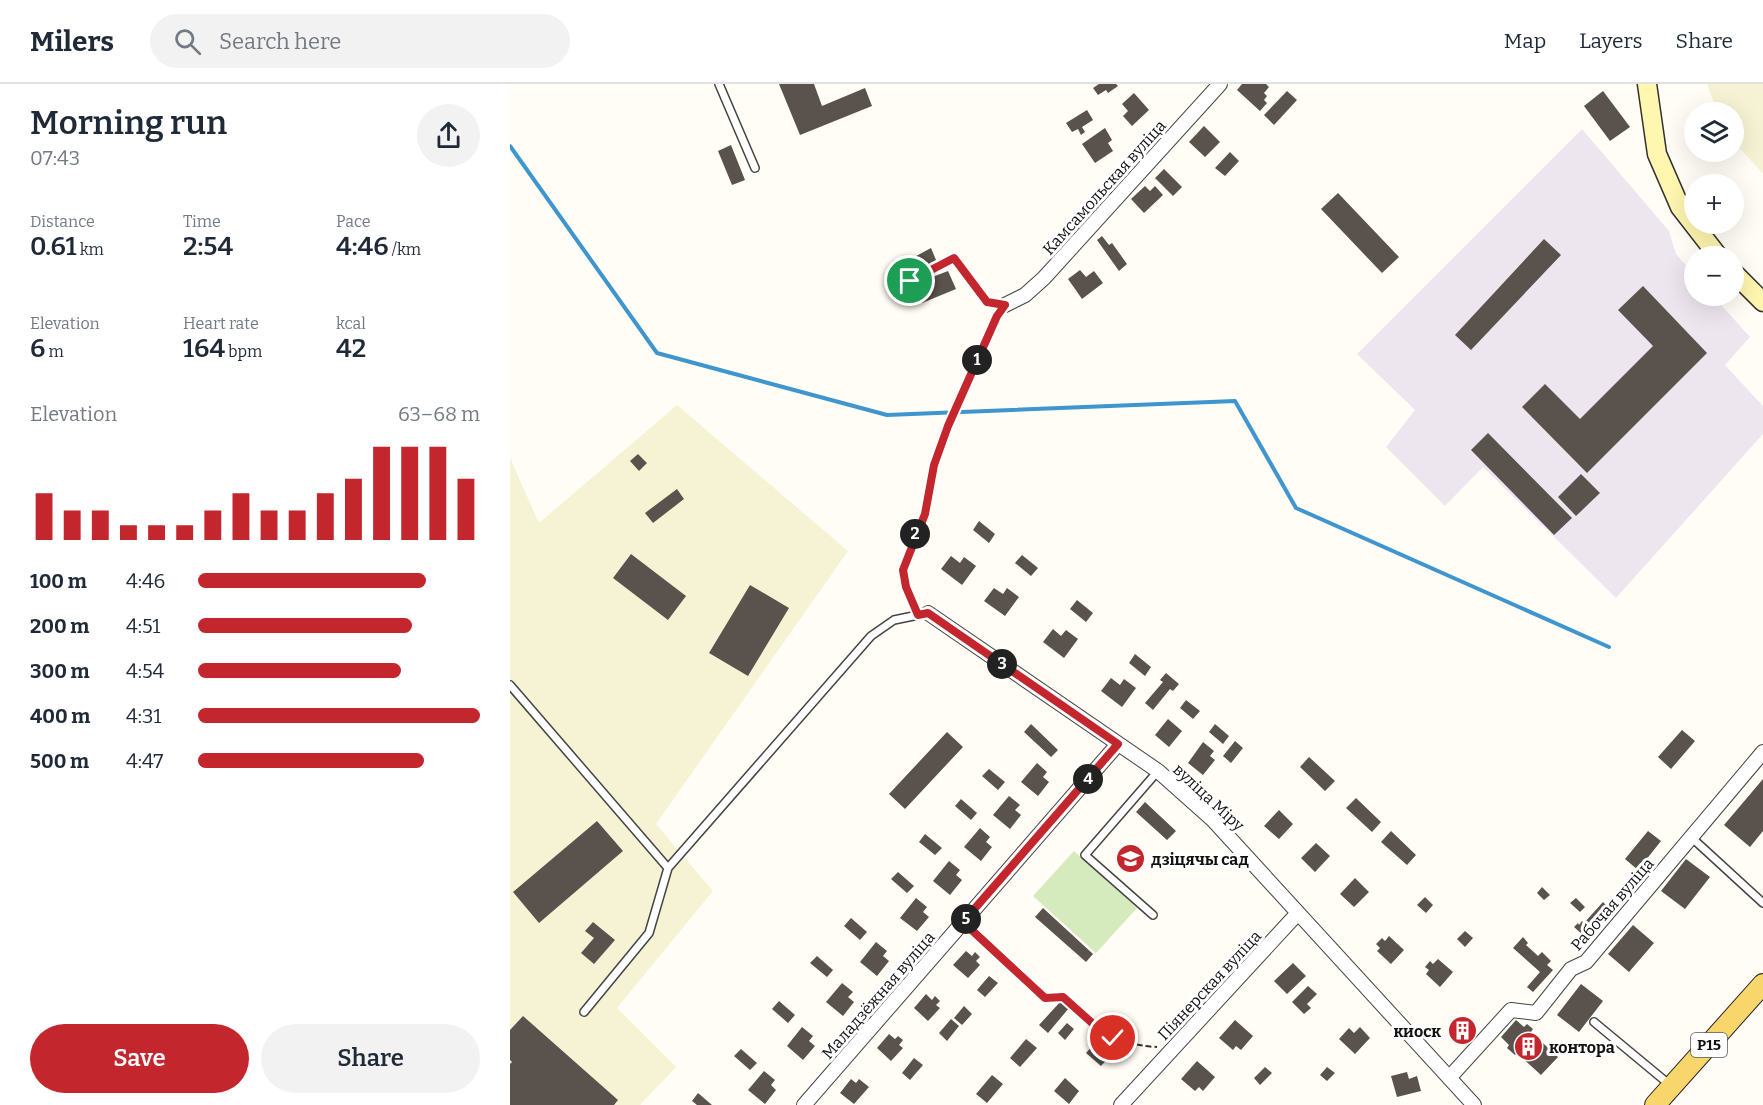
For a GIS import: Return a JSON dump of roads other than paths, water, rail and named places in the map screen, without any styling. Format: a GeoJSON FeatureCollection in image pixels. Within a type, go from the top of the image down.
{"type":"FeatureCollection","features":[{"type":"Feature","properties":{"kind":"main road","name":"Р15"},"geometry":{"type":"LineString","coordinates":[[1655,1105],[1763,984]]}},
{"type":"Feature","properties":{"kind":"street","name":"Камсамольская вуліца"},"geometry":{"type":"LineString","coordinates":[[1005,305],[1025,295],[1044,278],[1220,84]]}},
{"type":"Feature","properties":{"kind":"street"},"geometry":{"type":"LineString","coordinates":[[1647,84],[1657,154],[1680,207],[1710,246]]}},
{"type":"Feature","properties":{"kind":"street"},"geometry":{"type":"LineString","coordinates":[[1744,283],[1763,302]]}},
{"type":"Feature","properties":{"kind":"street","name":"вуліца Міру"},"geometry":{"type":"LineString","coordinates":[[923,614],[1158,771],[1213,820],[1474,1105]]}},
{"type":"Feature","properties":{"kind":"street","name":"Маладзёжная вуліца"},"geometry":{"type":"LineString","coordinates":[[804,1105],[1118,744]]}},
{"type":"Feature","properties":{"kind":"street","name":"Рабочая вуліца"},"geometry":{"type":"LineString","coordinates":[[1449,1078],[1511,1010],[1536,1014],[1571,969],[1586,962],[1763,752]]}},
{"type":"Feature","properties":{"kind":"street","name":"Піянерская вуліца"},"geometry":{"type":"LineString","coordinates":[[1121,1105],[1297,914]]}},
{"type":"Feature","properties":{"kind":"lane"},"geometry":{"type":"LineString","coordinates":[[719,84],[755,168]]}},
{"type":"Feature","properties":{"kind":"lane"},"geometry":{"type":"LineString","coordinates":[[910,281],[954,258],[987,302],[1005,305]]}},
{"type":"Feature","properties":{"kind":"lane"},"geometry":{"type":"LineString","coordinates":[[584,1012],[649,933],[668,868],[871,636],[894,620],[923,614]]}},
{"type":"Feature","properties":{"kind":"lane"},"geometry":{"type":"LineString","coordinates":[[510,685],[668,868]]}},
{"type":"Feature","properties":{"kind":"lane"},"geometry":{"type":"LineString","coordinates":[[1153,915],[1084,855],[1158,771]]}},
{"type":"Feature","properties":{"kind":"lane"},"geometry":{"type":"LineString","coordinates":[[1691,837],[1763,903]]}},
{"type":"Feature","properties":{"kind":"lane"},"geometry":{"type":"LineString","coordinates":[[963,922],[1045,998]]}},
{"type":"Feature","properties":{"kind":"lane"},"geometry":{"type":"LineString","coordinates":[[1594,1022],[1672,1087]]}},
{"type":"Feature","properties":{"kind":"waterway"},"geometry":{"type":"LineString","coordinates":[[510,146],[657,353],[887,415],[1235,401],[1296,508],[1609,647]]}},
{"type":"Feature","properties":{"kind":"place","name":"дзіцячы сад"},"geometry":{"type":"Point","coordinates":[1130,859]}},
{"type":"Feature","properties":{"kind":"place","name":"киоск"},"geometry":{"type":"Point","coordinates":[1462,1031]}},
{"type":"Feature","properties":{"kind":"place","name":"контора"},"geometry":{"type":"Point","coordinates":[1528,1047]}}]}
